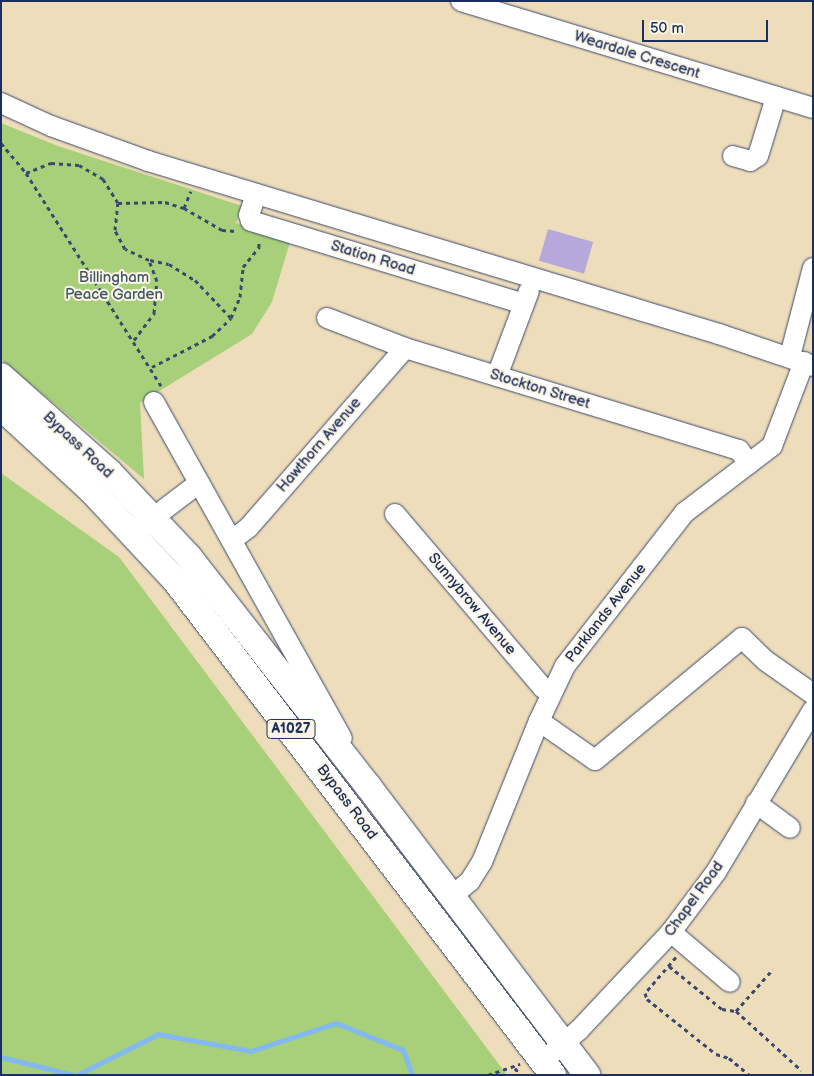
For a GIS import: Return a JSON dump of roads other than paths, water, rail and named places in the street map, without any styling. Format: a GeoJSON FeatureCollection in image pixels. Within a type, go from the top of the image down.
{"type":"FeatureCollection","features":[{"type":"Feature","properties":{"kind":"main road","name":"Bypass Road"},"geometry":{"type":"LineString","coordinates":[[1,376],[67,432],[143,525],[223,640],[539,1067]]}},
{"type":"Feature","properties":{"kind":"main road","name":"Bypass Road"},"geometry":{"type":"LineString","coordinates":[[1,407],[52,452],[143,525],[239,618],[587,1075]]}},
{"type":"Feature","properties":{"kind":"street","name":"Weardale Crescent"},"geometry":{"type":"LineString","coordinates":[[461,1],[813,108]]}},
{"type":"Feature","properties":{"kind":"street"},"geometry":{"type":"LineString","coordinates":[[733,156],[750,161],[758,156],[776,97]]}},
{"type":"Feature","properties":{"kind":"street","name":"Station Road"},"geometry":{"type":"LineString","coordinates":[[1,103],[101,145],[533,280],[802,361]]}},
{"type":"Feature","properties":{"kind":"street","name":"Station Road"},"geometry":{"type":"LineString","coordinates":[[256,194],[249,219],[258,223],[524,304]]}},
{"type":"Feature","properties":{"kind":"street","name":"Parklands Avenue"},"geometry":{"type":"LineString","coordinates":[[451,897],[470,880],[482,862],[539,721],[565,666],[684,513],[772,446],[802,361],[813,268]]}},
{"type":"Feature","properties":{"kind":"street"},"geometry":{"type":"LineString","coordinates":[[497,376],[533,280]]}},
{"type":"Feature","properties":{"kind":"street","name":"Stockton Street"},"geometry":{"type":"LineString","coordinates":[[326,318],[405,348],[739,450],[749,464]]}},
{"type":"Feature","properties":{"kind":"street","name":"Hawthorn Avenue"},"geometry":{"type":"LineString","coordinates":[[232,540],[249,527],[405,348]]}},
{"type":"Feature","properties":{"kind":"street","name":"Bypass Road"},"geometry":{"type":"LineString","coordinates":[[154,402],[368,786]]}},
{"type":"Feature","properties":{"kind":"street"},"geometry":{"type":"LineString","coordinates":[[143,525],[199,483]]}},
{"type":"Feature","properties":{"kind":"street","name":"Sunnybrow Avenue"},"geometry":{"type":"LineString","coordinates":[[395,514],[543,688],[552,692]]}},
{"type":"Feature","properties":{"kind":"street"},"geometry":{"type":"LineString","coordinates":[[539,721],[595,760],[742,638],[766,661],[813,694]]}},
{"type":"Feature","properties":{"kind":"street","name":"Chapel Road"},"geometry":{"type":"LineString","coordinates":[[539,1067],[564,1045],[671,932],[716,872],[813,710]]}},
{"type":"Feature","properties":{"kind":"street"},"geometry":{"type":"LineString","coordinates":[[756,803],[790,828]]}},
{"type":"Feature","properties":{"kind":"street"},"geometry":{"type":"LineString","coordinates":[[671,932],[730,982]]}},
{"type":"Feature","properties":{"kind":"waterway"},"geometry":{"type":"LineString","coordinates":[[77,1075],[158,1034],[251,1051],[336,1023],[403,1050],[412,1075]]}},
{"type":"Feature","properties":{"kind":"waterway"},"geometry":{"type":"LineString","coordinates":[[1,1057],[73,1075]]}},
{"type":"Feature","properties":{"kind":"park label","name":"Billingham Peace Garden"},"geometry":{"type":"Point","coordinates":[114,286]}}]}
